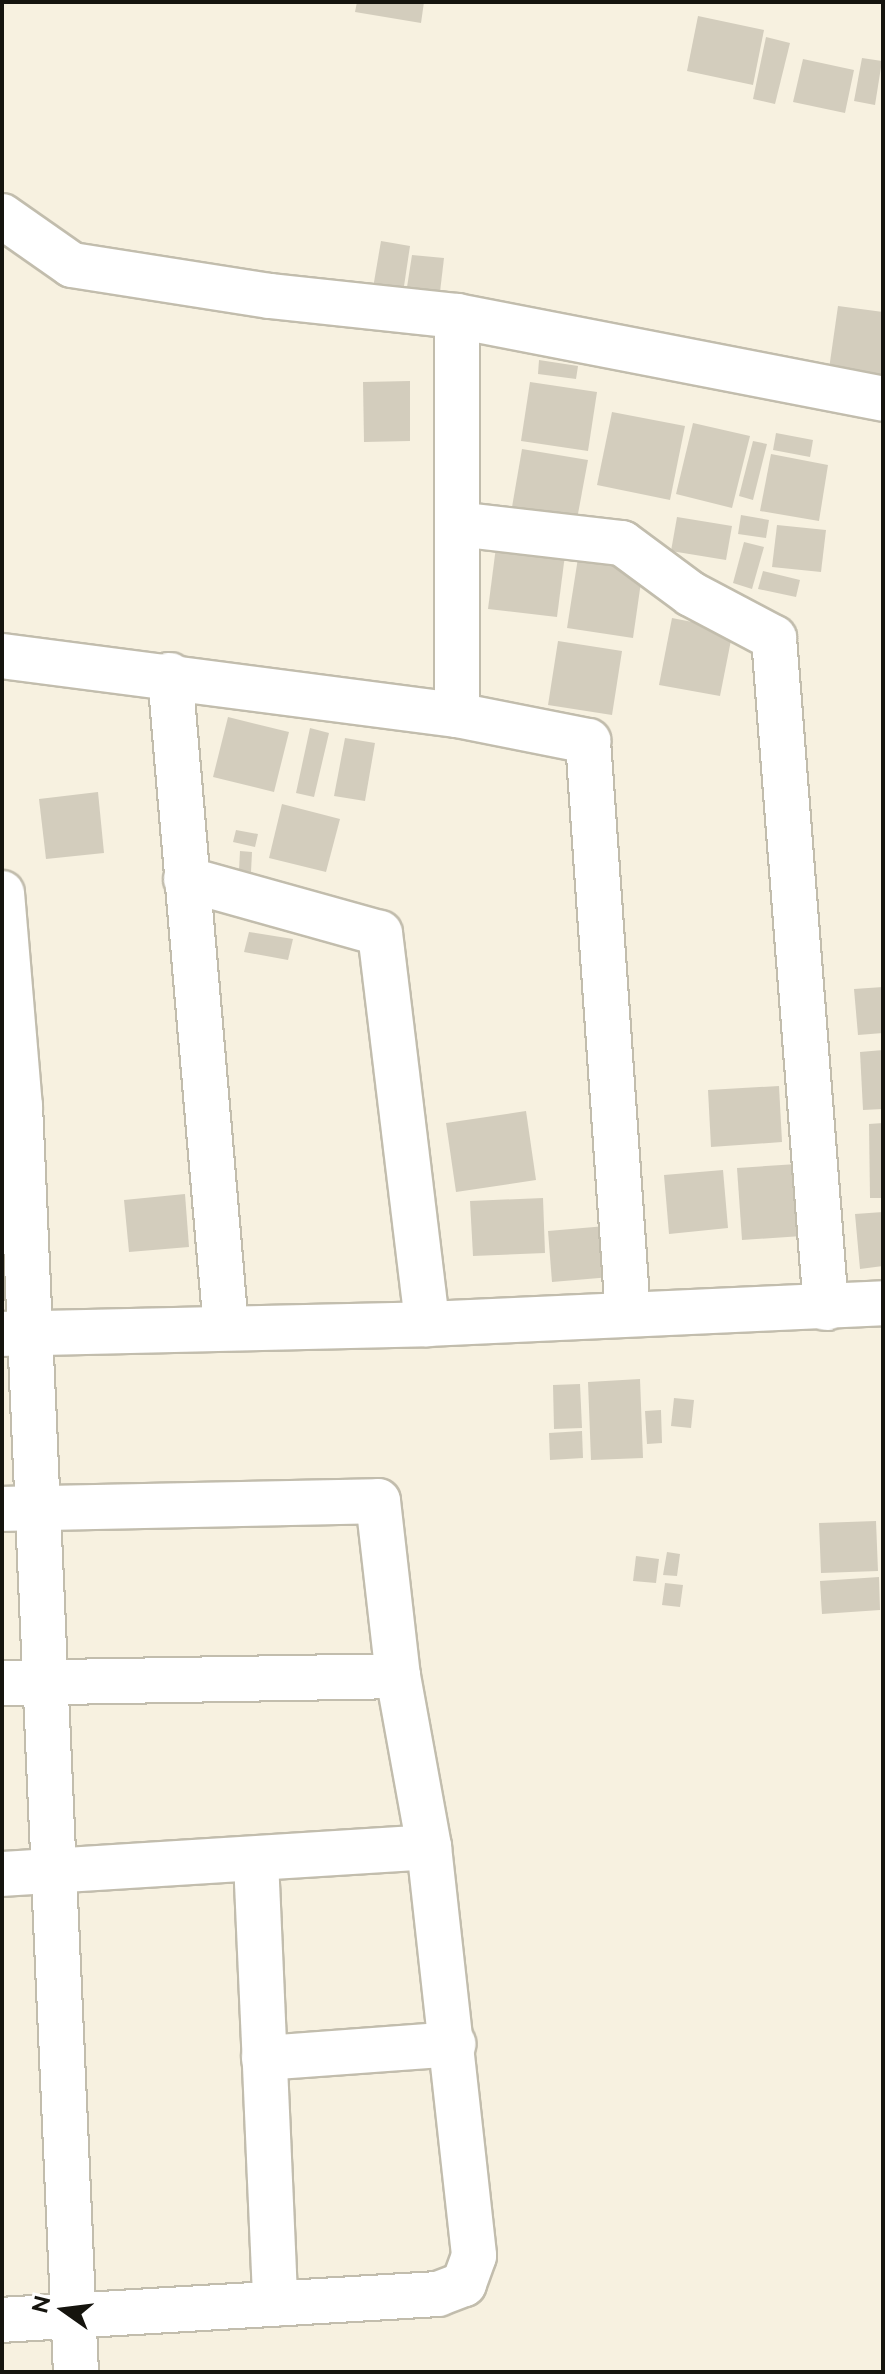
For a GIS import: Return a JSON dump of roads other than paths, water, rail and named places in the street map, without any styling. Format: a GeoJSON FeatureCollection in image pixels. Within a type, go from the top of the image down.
{"type":"FeatureCollection","features":[{"type":"Feature","properties":{"kind":"street"},"geometry":{"type":"LineString","coordinates":[[2,216],[72,265],[270,296],[457,316],[883,399]]}},
{"type":"Feature","properties":{"kind":"street"},"geometry":{"type":"LineString","coordinates":[[457,316],[457,715]]}},
{"type":"Feature","properties":{"kind":"street"},"geometry":{"type":"LineString","coordinates":[[457,524],[622,543],[691,594],[774,638],[826,1308]]}},
{"type":"Feature","properties":{"kind":"street"},"geometry":{"type":"LineString","coordinates":[[2,656],[170,675],[457,715],[588,741],[628,1314]]}},
{"type":"Feature","properties":{"kind":"street"},"geometry":{"type":"LineString","coordinates":[[170,675],[226,1328]]}},
{"type":"Feature","properties":{"kind":"street"},"geometry":{"type":"LineString","coordinates":[[186,879],[380,933],[427,1324]]}},
{"type":"Feature","properties":{"kind":"street"},"geometry":{"type":"LineString","coordinates":[[2,893],[11,1106],[22,1681],[52,1875],[76,2372]]}},
{"type":"Feature","properties":{"kind":"street"},"geometry":{"type":"LineString","coordinates":[[16,1334],[427,1324],[883,1303]]}},
{"type":"Feature","properties":{"kind":"street"},"geometry":{"type":"LineString","coordinates":[[2,2320],[438,2294],[464,2284],[474,2256],[471,2202],[429,1847],[398,1676],[378,1501],[18,1509]]}},
{"type":"Feature","properties":{"kind":"street"},"geometry":{"type":"LineString","coordinates":[[22,1681],[398,1676]]}},
{"type":"Feature","properties":{"kind":"street"},"geometry":{"type":"LineString","coordinates":[[2,1874],[52,1875],[429,1847]]}},
{"type":"Feature","properties":{"kind":"street"},"geometry":{"type":"LineString","coordinates":[[256,1860],[275,2304]]}},
{"type":"Feature","properties":{"kind":"street"},"geometry":{"type":"LineString","coordinates":[[264,2058],[453,2044]]}}]}
